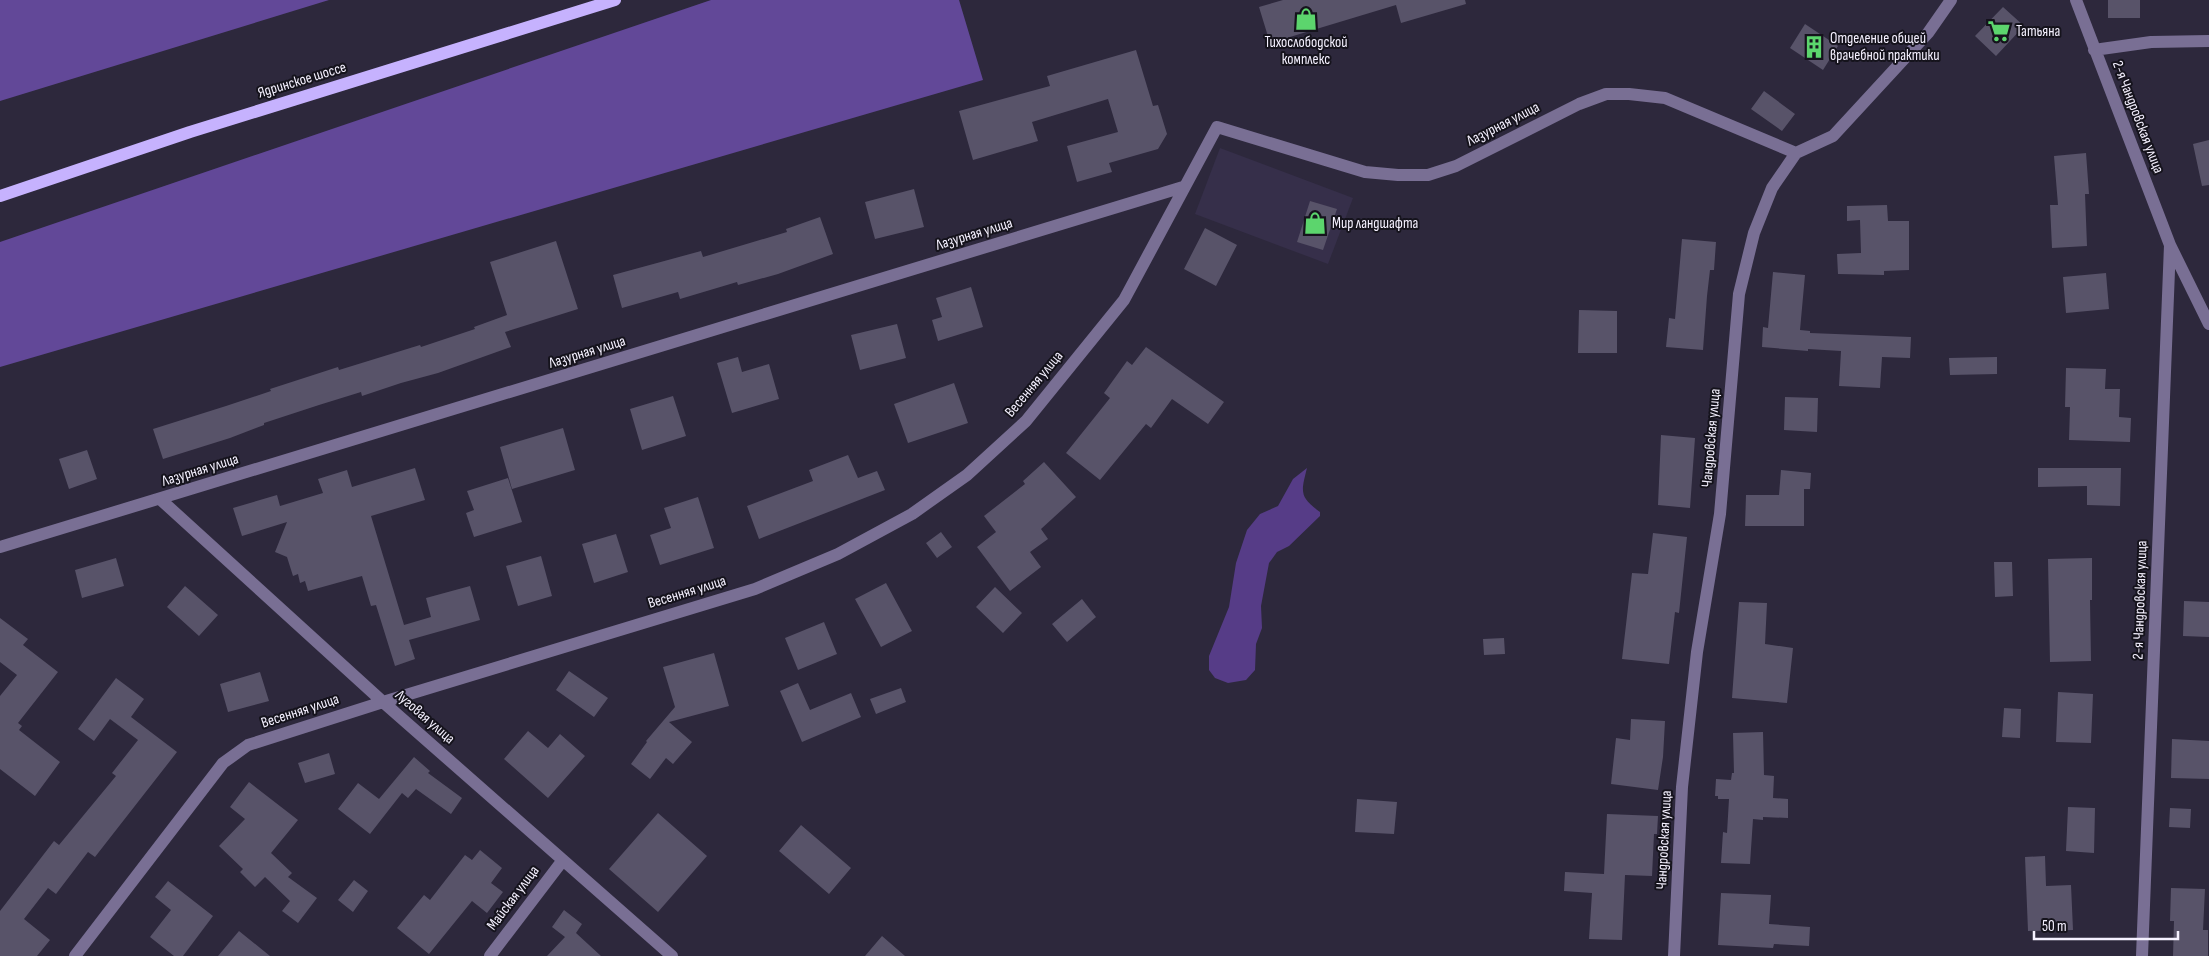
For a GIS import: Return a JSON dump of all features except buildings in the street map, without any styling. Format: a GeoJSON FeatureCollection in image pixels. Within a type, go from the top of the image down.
{"type":"FeatureCollection","features":[{"type":"Feature","properties":{"kind":"main road","name":"Ядринское шоссе"},"geometry":{"type":"LineString","coordinates":[[0,196],[190,132],[615,0]]}},
{"type":"Feature","properties":{"kind":"street"},"geometry":{"type":"LineString","coordinates":[[1796,153],[1833,136],[1928,33],[1952,0]]}},
{"type":"Feature","properties":{"kind":"street","name":"2-я Чандровская улица"},"geometry":{"type":"LineString","coordinates":[[2076,0],[2170,245],[2209,324]]}},
{"type":"Feature","properties":{"kind":"street"},"geometry":{"type":"LineString","coordinates":[[2094,50],[2151,42],[2209,41]]}},
{"type":"Feature","properties":{"kind":"street","name":"Лазурная улица"},"geometry":{"type":"LineString","coordinates":[[1217,128],[1365,172],[1428,175],[1456,166],[1579,104],[1606,94],[1629,94],[1665,98],[1796,153]]}},
{"type":"Feature","properties":{"kind":"street","name":"Весенняя улица"},"geometry":{"type":"LineString","coordinates":[[75,956],[223,762],[248,745],[755,589],[838,554],[912,514],[967,475],[1026,421],[1124,300],[1217,128]]}},
{"type":"Feature","properties":{"kind":"street","name":"Чандровская улица"},"geometry":{"type":"LineString","coordinates":[[1674,956],[1682,787],[1697,652],[1720,514],[1740,294],[1754,233],[1772,188],[1796,153]]}},
{"type":"Feature","properties":{"kind":"street","name":"Лазурная улица"},"geometry":{"type":"LineString","coordinates":[[0,547],[1183,188]]}},
{"type":"Feature","properties":{"kind":"street","name":"2-я Чандровская улица"},"geometry":{"type":"LineString","coordinates":[[2142,956],[2170,245]]}},
{"type":"Feature","properties":{"kind":"street","name":"Луговая улица"},"geometry":{"type":"LineString","coordinates":[[160,499],[383,702],[672,956]]}},
{"type":"Feature","properties":{"kind":"street","name":"Майская улица"},"geometry":{"type":"LineString","coordinates":[[490,956],[563,860]]}},
{"type":"Feature","properties":{"kind":"shaded area"},"geometry":{"type":"Polygon","coordinates":[[[0,0],[329,0],[0,101],[0,0]]]}},
{"type":"Feature","properties":{"kind":"shaded area"},"geometry":{"type":"Polygon","coordinates":[[[711,0],[959,0],[983,80],[0,367],[0,242],[711,0]]]}},
{"type":"Feature","properties":{"kind":"shaded area"},"geometry":{"type":"Polygon","coordinates":[[[1220,148],[1353,198],[1328,264],[1195,214],[1220,148]]]}},
{"type":"Feature","properties":{"kind":"shaded area"},"geometry":{"type":"Polygon","coordinates":[[[1307,468],[1303,493],[1308,502],[1320,512],[1320,516],[1289,546],[1277,552],[1269,563],[1261,606],[1262,628],[1256,644],[1255,670],[1246,680],[1228,683],[1215,678],[1209,670],[1209,656],[1229,607],[1236,563],[1247,530],[1260,514],[1278,506],[1293,479],[1307,468]]]}},
{"type":"Feature","properties":{"kind":"place","name":"Тихослободской комплекс"},"geometry":{"type":"Point","coordinates":[1306,19]}},
{"type":"Feature","properties":{"kind":"place","name":"Татьяна"},"geometry":{"type":"Point","coordinates":[1999,31]}},
{"type":"Feature","properties":{"kind":"place","name":"Отделение общей врачебной практики"},"geometry":{"type":"Point","coordinates":[1814,47]}},
{"type":"Feature","properties":{"kind":"place","name":"Мир ландшафта"},"geometry":{"type":"Point","coordinates":[1315,223]}}]}
